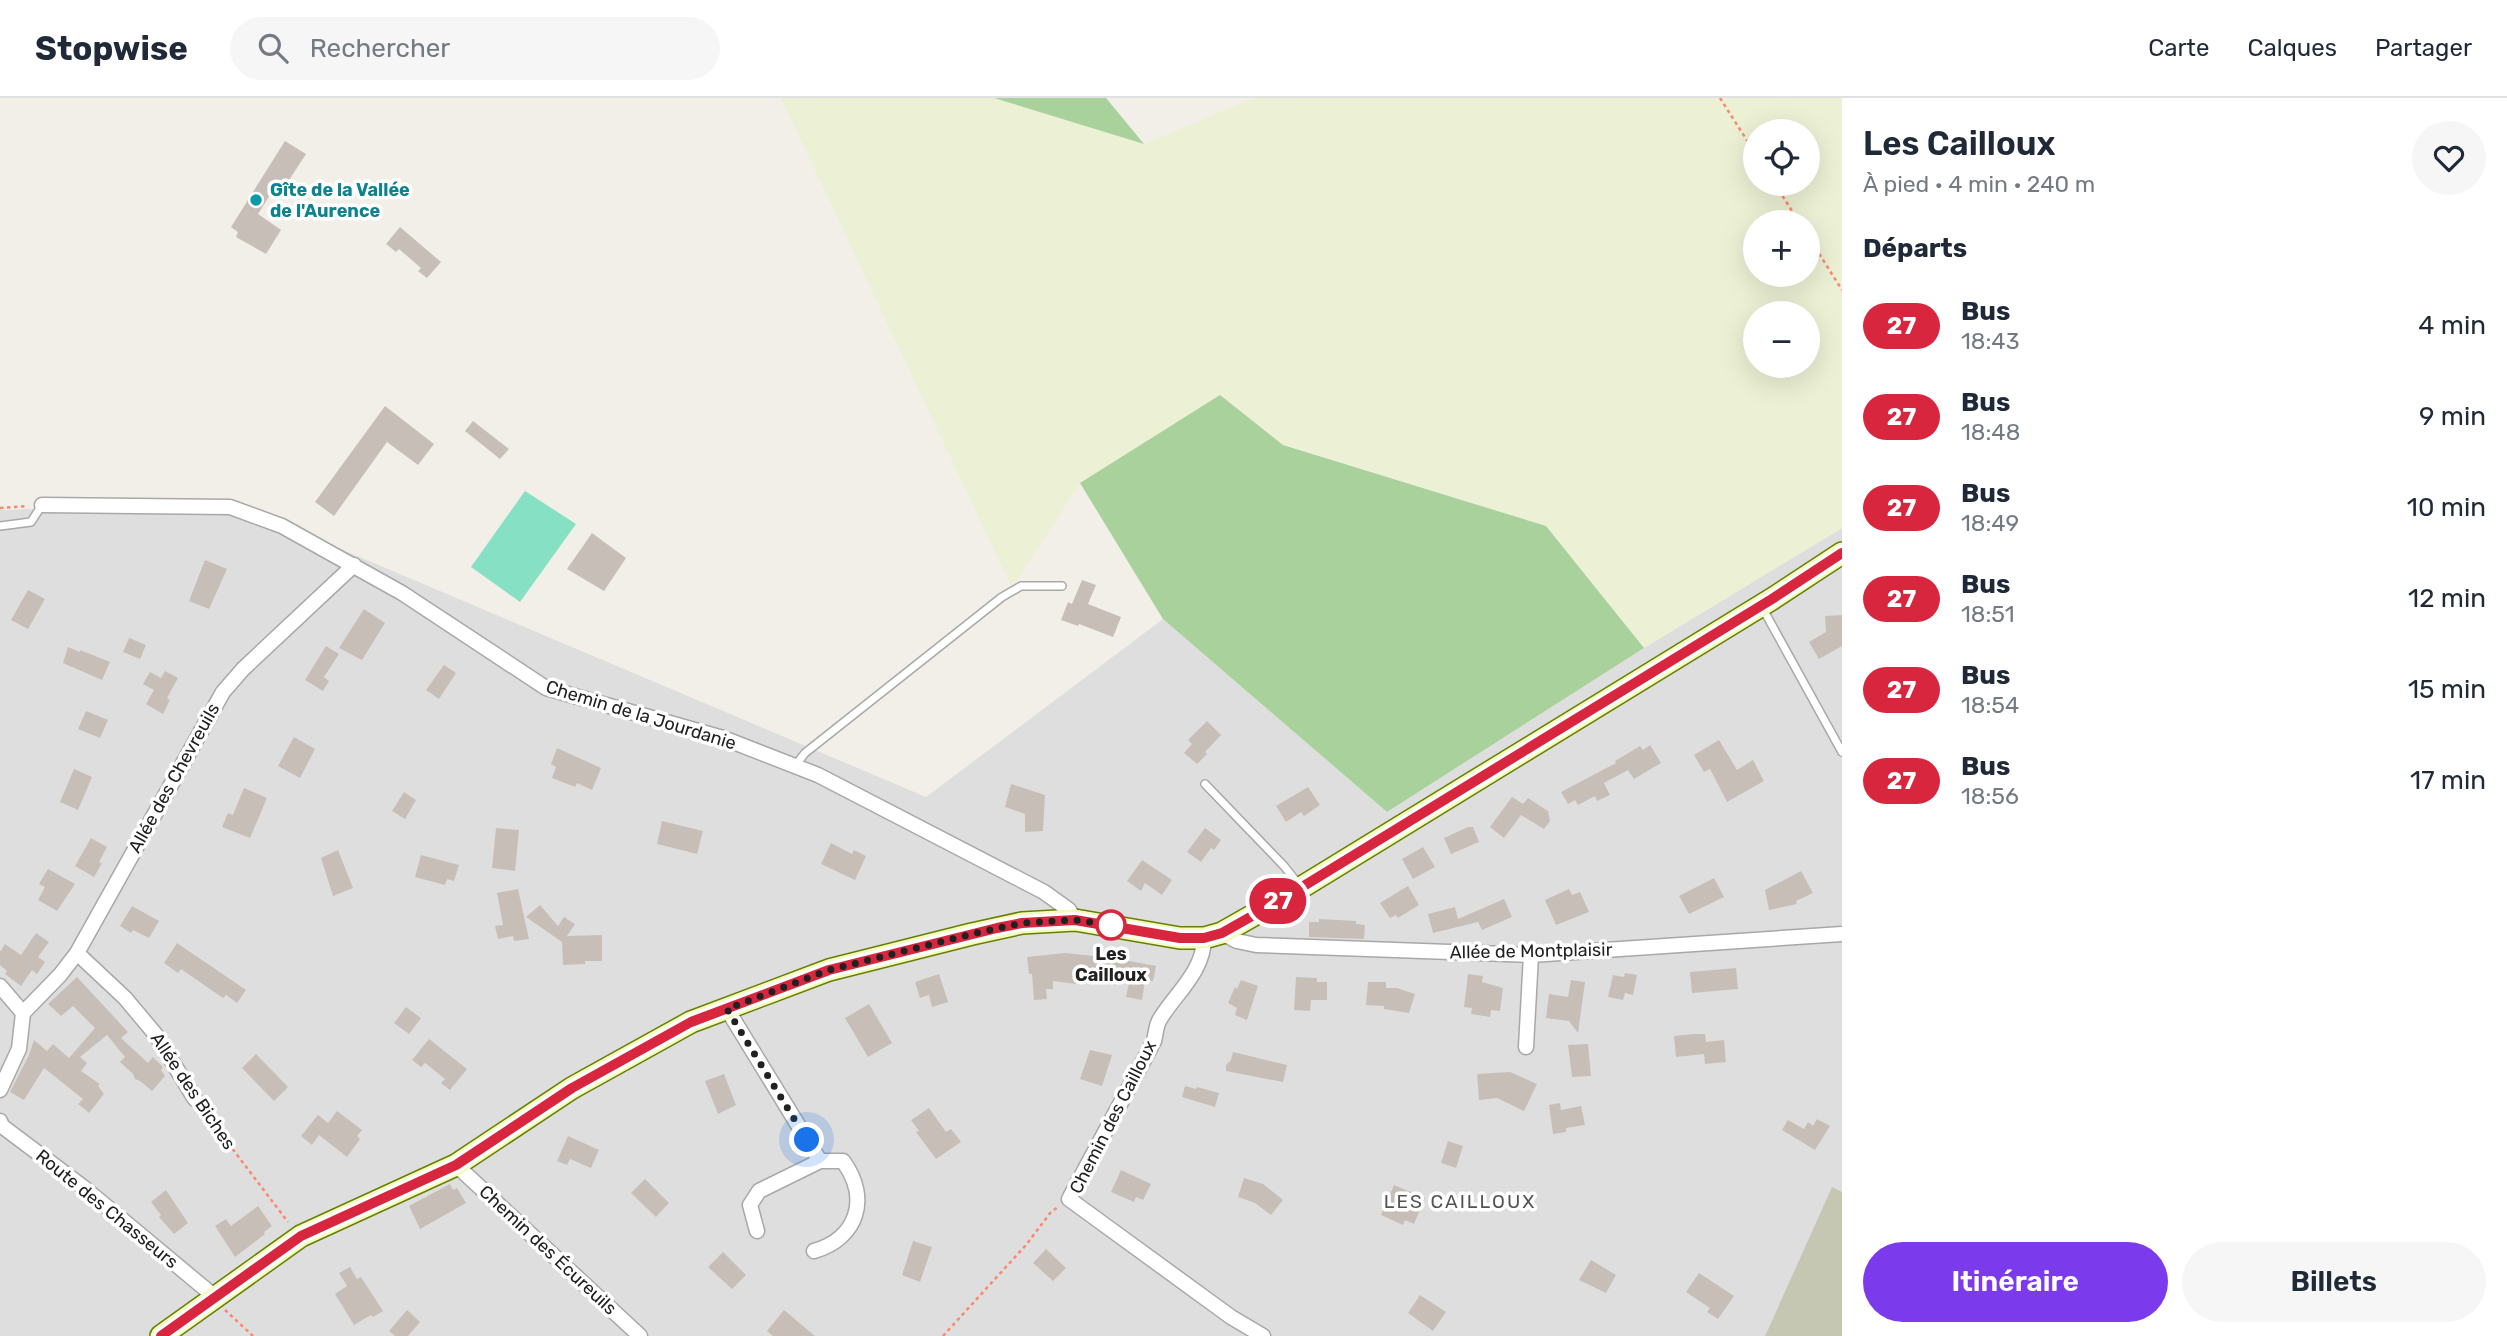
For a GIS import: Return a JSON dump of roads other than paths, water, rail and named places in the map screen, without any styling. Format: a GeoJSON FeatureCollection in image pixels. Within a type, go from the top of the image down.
{"type":"FeatureCollection","features":[{"type":"Feature","properties":{"kind":"street","name":"Chemin de la Jourdanie"},"geometry":{"type":"LineString","coordinates":[[42,505],[230,507],[282,526],[402,593],[546,688],[723,738],[818,775],[1044,892],[1069,910],[1075,920]]}},
{"type":"Feature","properties":{"kind":"street"},"geometry":{"type":"LineString","coordinates":[[161,1336],[301,1236],[456,1165],[572,1088],[691,1022],[829,970],[1022,923],[1075,920],[1180,938],[1213,936],[1301,887],[1761,606],[1842,553]]}},
{"type":"Feature","properties":{"kind":"street","name":"Allée des Chevreuils"},"geometry":{"type":"LineString","coordinates":[[23,1013],[60,975],[76,953],[223,692],[243,668],[354,565]]}},
{"type":"Feature","properties":{"kind":"street","name":"Allée de Montplaisir"},"geometry":{"type":"LineString","coordinates":[[1213,936],[1256,945],[1531,955],[1842,934]]}},
{"type":"Feature","properties":{"kind":"street","name":"Chemin des Cailloux"},"geometry":{"type":"LineString","coordinates":[[1213,936],[1196,969],[1158,1022],[1154,1041],[1069,1199],[1231,1317],[1263,1336]]}},
{"type":"Feature","properties":{"kind":"street","name":"Allée des Biches"},"geometry":{"type":"LineString","coordinates":[[76,953],[125,998],[156,1035],[195,1099]]}},
{"type":"Feature","properties":{"kind":"street"},"geometry":{"type":"LineString","coordinates":[[1526,1047],[1531,955]]}},
{"type":"Feature","properties":{"kind":"street"},"geometry":{"type":"LineString","coordinates":[[0,986],[23,1013],[19,1049],[0,1090]]}},
{"type":"Feature","properties":{"kind":"street"},"geometry":{"type":"LineString","coordinates":[[727,1009],[820,1161]]}},
{"type":"Feature","properties":{"kind":"street","name":"Route des Chasseurs"},"geometry":{"type":"LineString","coordinates":[[0,1121],[2,1126],[83,1187],[214,1298]]}},
{"type":"Feature","properties":{"kind":"street"},"geometry":{"type":"LineString","coordinates":[[757,1231],[750,1205],[759,1191],[820,1161],[843,1161],[853,1176],[858,1196],[853,1225],[833,1246],[814,1251]]}},
{"type":"Feature","properties":{"kind":"street","name":"Chemin des Écureuils"},"geometry":{"type":"LineString","coordinates":[[456,1165],[640,1336]]}},
{"type":"Feature","properties":{"kind":"lane"},"geometry":{"type":"LineString","coordinates":[[0,526],[31,522],[42,505]]}},
{"type":"Feature","properties":{"kind":"lane"},"geometry":{"type":"LineString","coordinates":[[795,766],[805,753],[1002,597],[1021,586],[1062,586]]}},
{"type":"Feature","properties":{"kind":"lane"},"geometry":{"type":"LineString","coordinates":[[1761,606],[1842,752]]}},
{"type":"Feature","properties":{"kind":"lane"},"geometry":{"type":"LineString","coordinates":[[1205,784],[1301,887]]}},
{"type":"Feature","properties":{"kind":"place","name":"Gîte de la Vallée de l'Aurence"},"geometry":{"type":"Point","coordinates":[256,200]}},
{"type":"Feature","properties":{"kind":"place","name":"Les Cailloux"},"geometry":{"type":"Point","coordinates":[1111,925]}},
{"type":"Feature","properties":{"kind":"district","name":"LES CAILLOUX"},"geometry":{"type":"Point","coordinates":[1460,1201]}}]}
